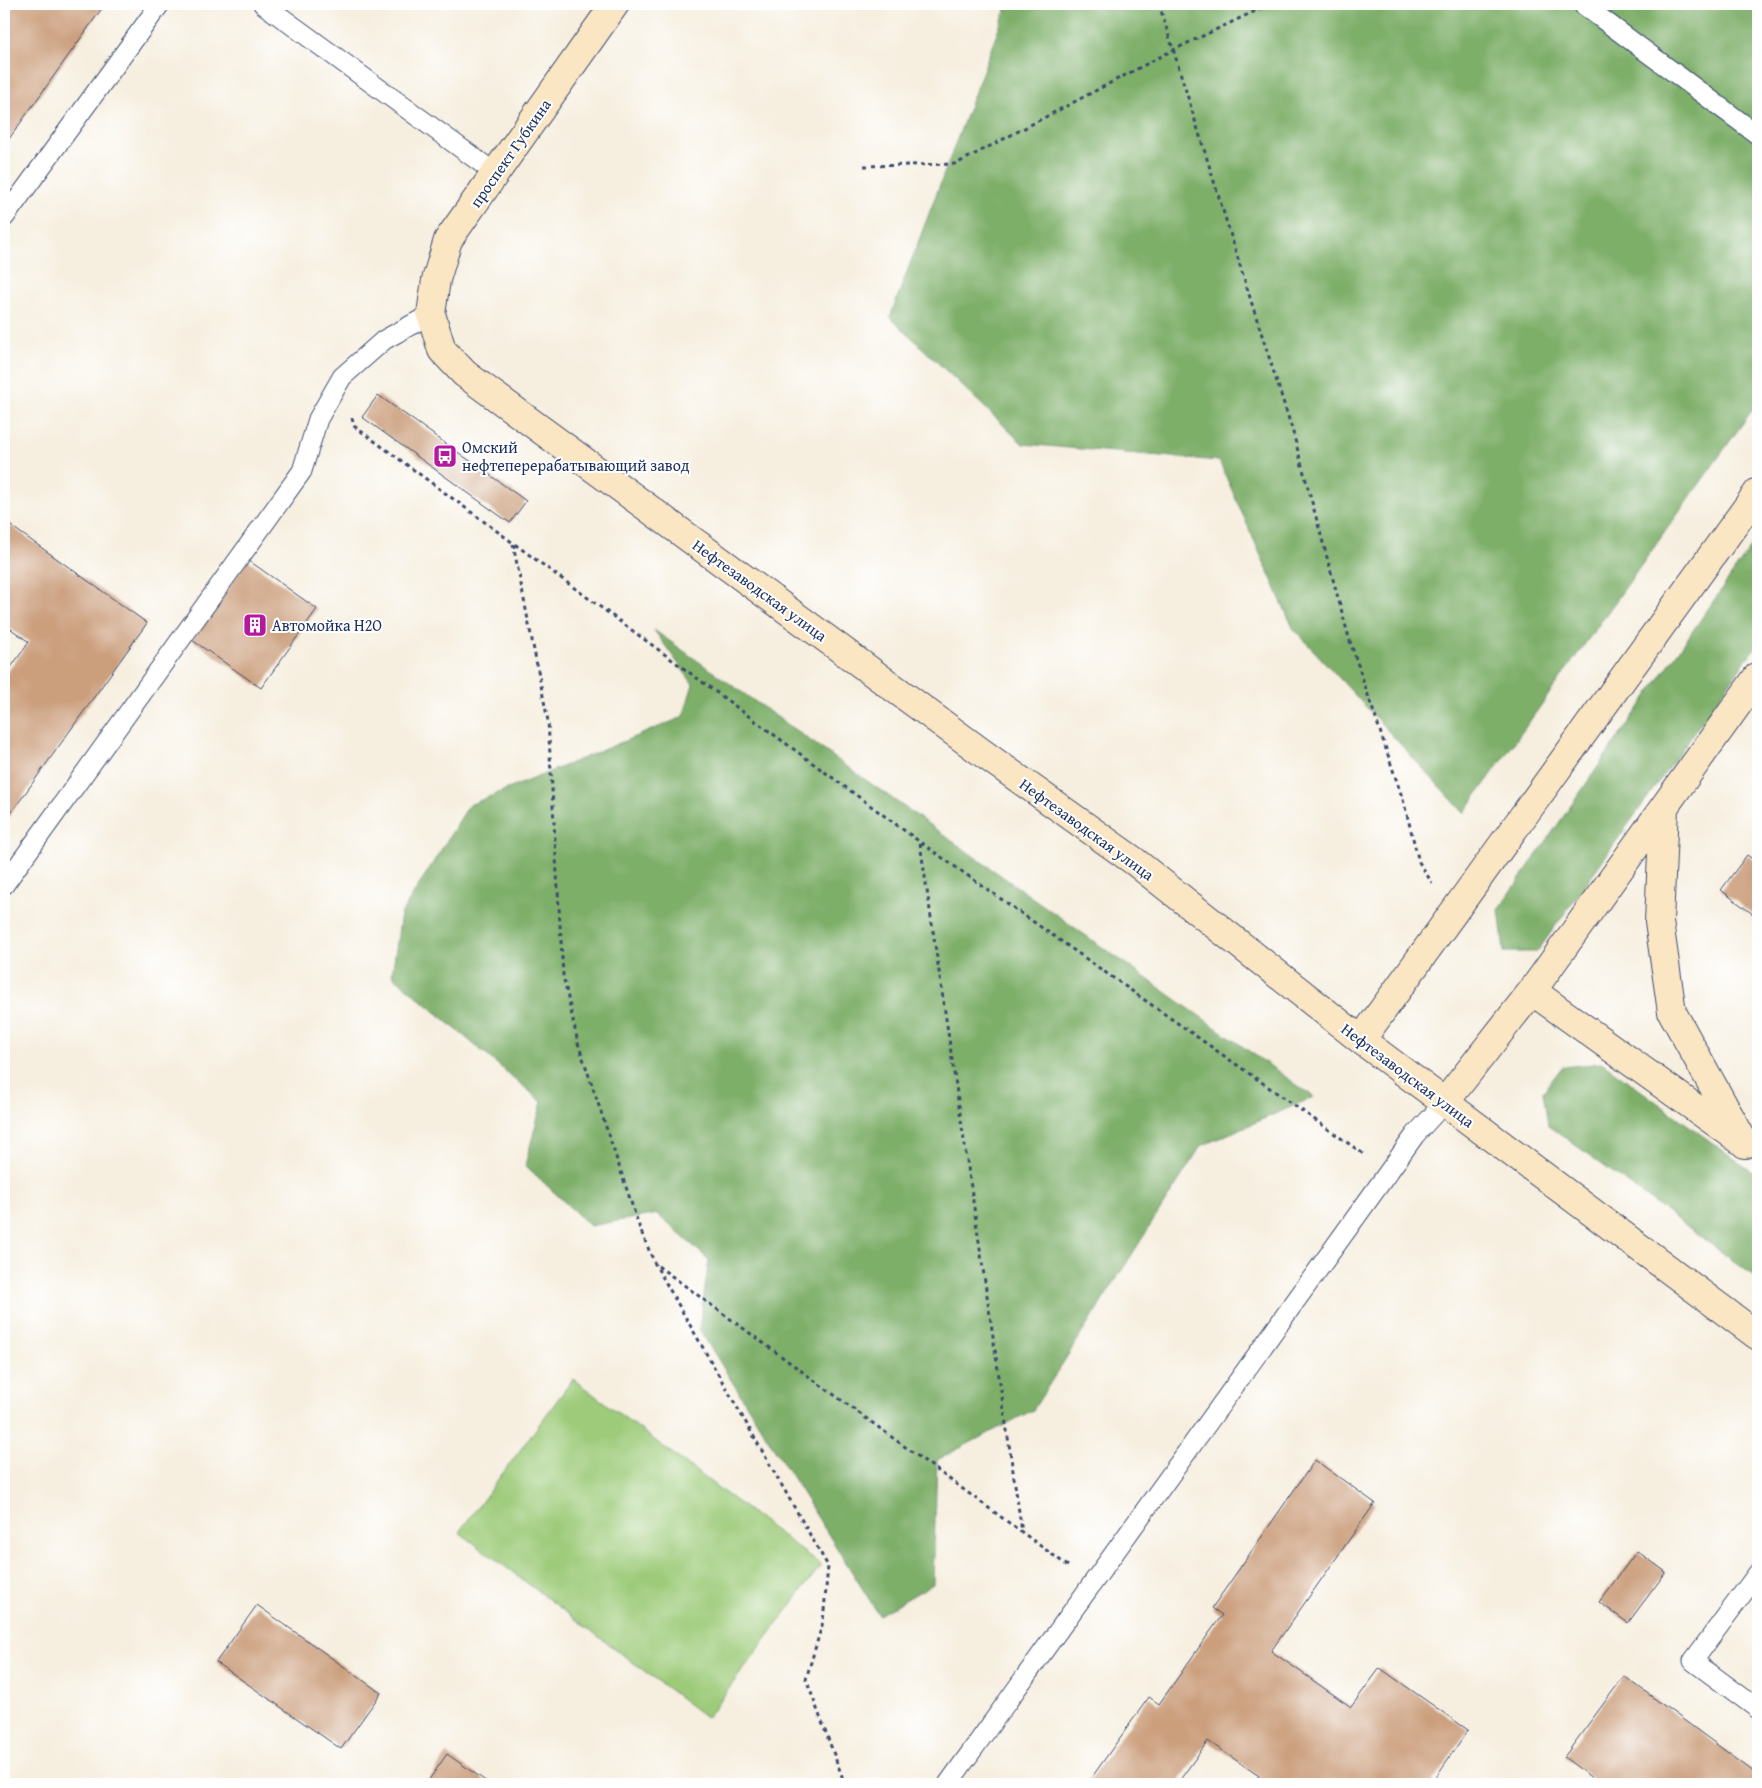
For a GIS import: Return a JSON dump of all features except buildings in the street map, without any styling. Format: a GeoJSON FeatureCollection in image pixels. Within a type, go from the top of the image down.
{"type":"FeatureCollection","features":[{"type":"Feature","properties":{"kind":"main road","name":"проспект Губкина"},"geometry":{"type":"LineString","coordinates":[[431,314],[436,280],[448,240],[615,4]]}},
{"type":"Feature","properties":{"kind":"main road","name":"Нефтезаводская улица"},"geometry":{"type":"LineString","coordinates":[[431,314],[442,350],[465,374],[1128,857],[1361,1040],[1758,1336]]}},
{"type":"Feature","properties":{"kind":"main road"},"geometry":{"type":"LineString","coordinates":[[1361,1040],[1758,492]]}},
{"type":"Feature","properties":{"kind":"main road"},"geometry":{"type":"LineString","coordinates":[[1445,1102],[1532,992],[1758,676]]}},
{"type":"Feature","properties":{"kind":"main road"},"geometry":{"type":"LineString","coordinates":[[1664,808],[1659,922],[1672,1012],[1751,1149]]}},
{"type":"Feature","properties":{"kind":"main road"},"geometry":{"type":"LineString","coordinates":[[1532,992],[1751,1149]]}},
{"type":"Feature","properties":{"kind":"lane"},"geometry":{"type":"LineString","coordinates":[[4,218],[160,4]]}},
{"type":"Feature","properties":{"kind":"lane"},"geometry":{"type":"LineString","coordinates":[[263,4],[495,173]]}},
{"type":"Feature","properties":{"kind":"lane"},"geometry":{"type":"LineString","coordinates":[[1582,4],[1758,135]]}},
{"type":"Feature","properties":{"kind":"lane"},"geometry":{"type":"LineString","coordinates":[[4,885],[302,471],[318,419],[342,377],[384,340],[431,314]]}},
{"type":"Feature","properties":{"kind":"lane"},"geometry":{"type":"LineString","coordinates":[[948,1784],[1415,1135],[1445,1102]]}},
{"type":"Feature","properties":{"kind":"lane"},"geometry":{"type":"LineString","coordinates":[[1758,1573],[1693,1661],[1758,1709]]}},
{"type":"Feature","properties":{"kind":"path"},"geometry":{"type":"LineString","coordinates":[[1159,4],[1292,429],[1349,638],[1404,803],[1419,862],[1452,914]]}},
{"type":"Feature","properties":{"kind":"path"},"geometry":{"type":"LineString","coordinates":[[864,166],[956,164],[1173,50],[1270,4]]}},
{"type":"Feature","properties":{"kind":"path"},"geometry":{"type":"LineString","coordinates":[[342,377],[354,426],[920,842],[1389,1171]]}},
{"type":"Feature","properties":{"kind":"path"},"geometry":{"type":"LineString","coordinates":[[513,544],[548,721],[563,975],[578,1043],[640,1229],[655,1264],[828,1566],[822,1622],[806,1679],[843,1779],[848,1784]]}},
{"type":"Feature","properties":{"kind":"path"},"geometry":{"type":"LineString","coordinates":[[920,842],[1022,1532]]}},
{"type":"Feature","properties":{"kind":"path"},"geometry":{"type":"LineString","coordinates":[[655,1264],[1092,1584]]}},
{"type":"Feature","properties":{"kind":"green space"},"geometry":{"type":"Polygon","coordinates":[[[1008,4],[1758,4],[1758,402],[1464,813],[1293,628],[1219,461],[1023,444],[890,317],[1008,4]]]}},
{"type":"Feature","properties":{"kind":"green space"},"geometry":{"type":"Polygon","coordinates":[[[1758,537],[1758,643],[1537,952],[1504,952],[1499,909],[1758,537]]]}},
{"type":"Feature","properties":{"kind":"green space"},"geometry":{"type":"Polygon","coordinates":[[[654,630],[1314,1097],[1201,1146],[1033,1410],[937,1460],[933,1584],[879,1615],[699,1329],[709,1260],[657,1214],[590,1226],[525,1165],[542,1102],[392,975],[401,914],[469,805],[683,717],[693,684],[654,630]]]}},
{"type":"Feature","properties":{"kind":"green space"},"geometry":{"type":"Polygon","coordinates":[[[1603,1063],[1758,1176],[1758,1279],[1548,1125],[1543,1092],[1562,1067],[1603,1063]]]}},
{"type":"Feature","properties":{"kind":"green space"},"geometry":{"type":"Polygon","coordinates":[[[573,1379],[821,1565],[707,1718],[459,1532],[573,1379]]]}},
{"type":"Feature","properties":{"kind":"place","name":"Омский нефтеперерабатывающий завод"},"geometry":{"type":"Point","coordinates":[445,456]}},
{"type":"Feature","properties":{"kind":"place","name":"Автомойка H2O"},"geometry":{"type":"Point","coordinates":[255,625]}}]}
